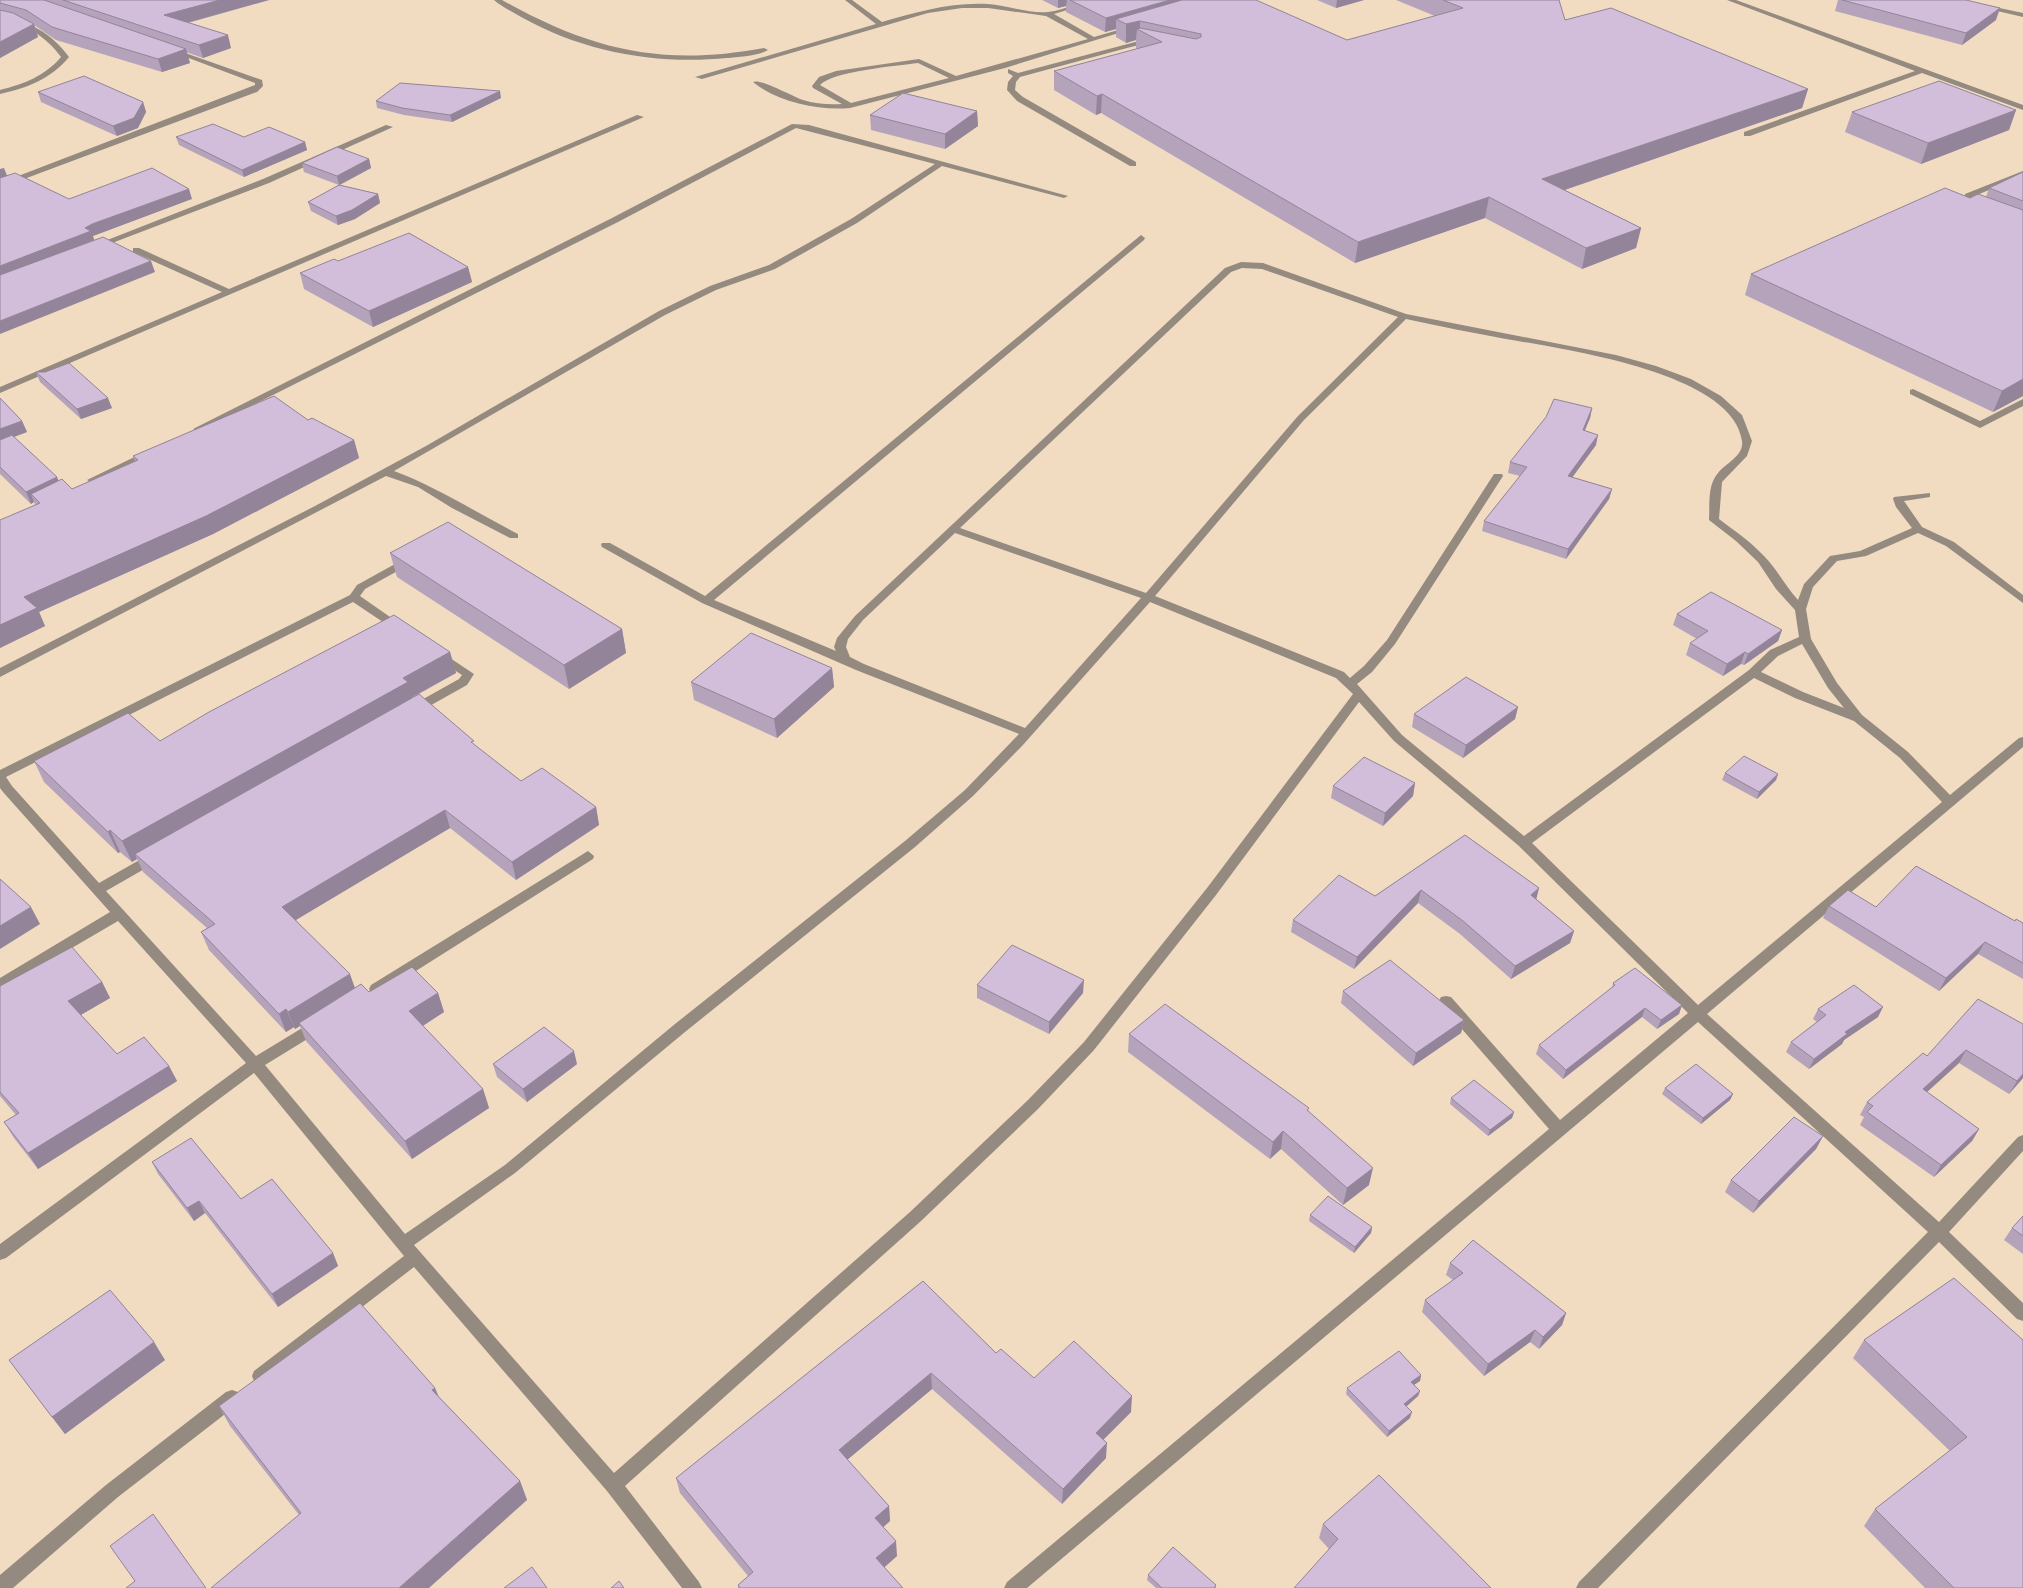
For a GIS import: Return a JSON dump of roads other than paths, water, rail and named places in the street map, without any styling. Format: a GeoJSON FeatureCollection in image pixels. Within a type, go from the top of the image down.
{"type":"FeatureCollection","features":[{"type":"Feature","properties":{"kind":"street"},"geometry":{"type":"LineString","coordinates":[[497,0],[551,29],[619,52],[705,60],[734,57],[792,44],[874,19]]}},
{"type":"Feature","properties":{"kind":"street"},"geometry":{"type":"LineString","coordinates":[[848,0],[881,24]]}},
{"type":"Feature","properties":{"kind":"street"},"geometry":{"type":"LineString","coordinates":[[1048,14],[1097,0]]}},
{"type":"Feature","properties":{"kind":"street"},"geometry":{"type":"LineString","coordinates":[[1730,0],[2023,108]]}},
{"type":"Feature","properties":{"kind":"street"},"geometry":{"type":"LineString","coordinates":[[1953,0],[2023,15]]}},
{"type":"Feature","properties":{"kind":"street"},"geometry":{"type":"LineString","coordinates":[[699,77],[927,10],[962,6],[1014,8],[1048,14],[1093,39]]}},
{"type":"Feature","properties":{"kind":"street"},"geometry":{"type":"LineString","coordinates":[[0,17],[44,33],[56,43],[65,56],[57,67],[40,78],[0,92]]}},
{"type":"Feature","properties":{"kind":"street"},"geometry":{"type":"LineString","coordinates":[[757,82],[808,105],[832,108],[850,106],[1002,66],[1140,26]]}},
{"type":"Feature","properties":{"kind":"street"},"geometry":{"type":"LineString","coordinates":[[1134,164],[1020,99],[1011,90],[1012,82],[1017,75],[1126,46],[1139,43],[1160,46]]}},
{"type":"Feature","properties":{"kind":"street"},"geometry":{"type":"LineString","coordinates":[[0,186],[254,90],[259,86],[260,82],[164,47]]}},
{"type":"Feature","properties":{"kind":"street"},"geometry":{"type":"LineString","coordinates":[[850,106],[816,86],[822,79],[839,73],[919,61],[955,78]]}},
{"type":"Feature","properties":{"kind":"street"},"geometry":{"type":"LineString","coordinates":[[1002,66],[1017,75]]}},
{"type":"Feature","properties":{"kind":"street"},"geometry":{"type":"LineString","coordinates":[[1746,134],[1922,70]]}},
{"type":"Feature","properties":{"kind":"street"},"geometry":{"type":"LineString","coordinates":[[0,390],[640,117]]}},
{"type":"Feature","properties":{"kind":"street"},"geometry":{"type":"LineString","coordinates":[[83,252],[266,181],[388,127]]}},
{"type":"Feature","properties":{"kind":"street"},"geometry":{"type":"LineString","coordinates":[[189,434],[607,225],[787,128],[806,127],[1064,196]]}},
{"type":"Feature","properties":{"kind":"street"},"geometry":{"type":"LineString","coordinates":[[0,673],[386,472],[550,380],[662,313],[712,288],[766,269],[854,221],[941,163]]}},
{"type":"Feature","properties":{"kind":"street"},"geometry":{"type":"LineString","coordinates":[[1982,214],[1968,204],[1968,196],[2023,173]]}},
{"type":"Feature","properties":{"kind":"street"},"geometry":{"type":"LineString","coordinates":[[706,601],[1141,238]]}},
{"type":"Feature","properties":{"kind":"street"},"geometry":{"type":"LineString","coordinates":[[136,250],[229,292]]}},
{"type":"Feature","properties":{"kind":"street"},"geometry":{"type":"LineString","coordinates":[[846,659],[840,647],[850,628],[1228,270],[1241,265],[1263,266],[1404,316],[1625,359],[1682,378],[1708,392],[1733,412],[1744,427],[1747,442],[1742,458],[1725,472],[1716,483],[1714,520],[1740,539],[1762,560],[1780,587],[1800,609]]}},
{"type":"Feature","properties":{"kind":"street"},"geometry":{"type":"LineString","coordinates":[[404,1243],[510,1168],[680,1028],[910,844],[968,793],[1027,732],[1148,597],[1301,418],[1404,316]]}},
{"type":"Feature","properties":{"kind":"street"},"geometry":{"type":"LineString","coordinates":[[1914,392],[1980,425],[2023,402]]}},
{"type":"Feature","properties":{"kind":"street"},"geometry":{"type":"LineString","coordinates":[[84,484],[154,450]]}},
{"type":"Feature","properties":{"kind":"street"},"geometry":{"type":"LineString","coordinates":[[386,472],[422,484],[456,506],[514,536]]}},
{"type":"Feature","properties":{"kind":"street"},"geometry":{"type":"LineString","coordinates":[[613,1485],[699,1405],[790,1330],[975,1160],[1090,1045],[1223,879],[1368,669],[1391,642],[1498,476]]}},
{"type":"Feature","properties":{"kind":"street"},"geometry":{"type":"LineString","coordinates":[[1926,494],[1898,499],[1901,507],[1918,528],[1950,544],[2023,600]]}},
{"type":"Feature","properties":{"kind":"street"},"geometry":{"type":"LineString","coordinates":[[1918,528],[1862,554],[1834,558],[1808,586],[1800,609],[1805,639],[1832,685],[1858,718],[1904,754],[1949,802]]}},
{"type":"Feature","properties":{"kind":"street"},"geometry":{"type":"LineString","coordinates":[[953,529],[1148,597],[1340,675],[1355,689],[1398,738],[1524,843],[1698,1014],[1939,1232],[2023,1314]]}},
{"type":"Feature","properties":{"kind":"street"},"geometry":{"type":"LineString","coordinates":[[606,546],[706,601],[846,659],[860,667],[1027,732]]}},
{"type":"Feature","properties":{"kind":"street"},"geometry":{"type":"LineString","coordinates":[[420,555],[361,587],[354,597],[2,784],[99,889],[255,1064],[415,1257],[613,1485],[693,1588]]}},
{"type":"Feature","properties":{"kind":"street"},"geometry":{"type":"LineString","coordinates":[[354,597],[406,633]]}},
{"type":"Feature","properties":{"kind":"street"},"geometry":{"type":"LineString","coordinates":[[1524,843],[1753,673],[1774,652],[1805,639]]}},
{"type":"Feature","properties":{"kind":"street"},"geometry":{"type":"LineString","coordinates":[[402,716],[463,682],[468,674],[429,648]]}},
{"type":"Feature","properties":{"kind":"street"},"geometry":{"type":"LineString","coordinates":[[1753,673],[1799,695],[1858,718]]}},
{"type":"Feature","properties":{"kind":"street"},"geometry":{"type":"LineString","coordinates":[[1013,1588],[1560,1131],[1949,802],[2023,742]]}},
{"type":"Feature","properties":{"kind":"street"},"geometry":{"type":"LineString","coordinates":[[99,889],[168,850]]}},
{"type":"Feature","properties":{"kind":"street"},"geometry":{"type":"LineString","coordinates":[[363,997],[588,856]]}},
{"type":"Feature","properties":{"kind":"street"},"geometry":{"type":"LineString","coordinates":[[0,985],[120,913]]}},
{"type":"Feature","properties":{"kind":"street"},"geometry":{"type":"LineString","coordinates":[[1446,1001],[1560,1131]]}},
{"type":"Feature","properties":{"kind":"street"},"geometry":{"type":"LineString","coordinates":[[0,1253],[255,1064],[330,1018]]}},
{"type":"Feature","properties":{"kind":"street"},"geometry":{"type":"LineString","coordinates":[[1585,1588],[1939,1232],[2023,1141]]}},
{"type":"Feature","properties":{"kind":"street"},"geometry":{"type":"LineString","coordinates":[[0,1587],[112,1491],[415,1257]]}}]}
